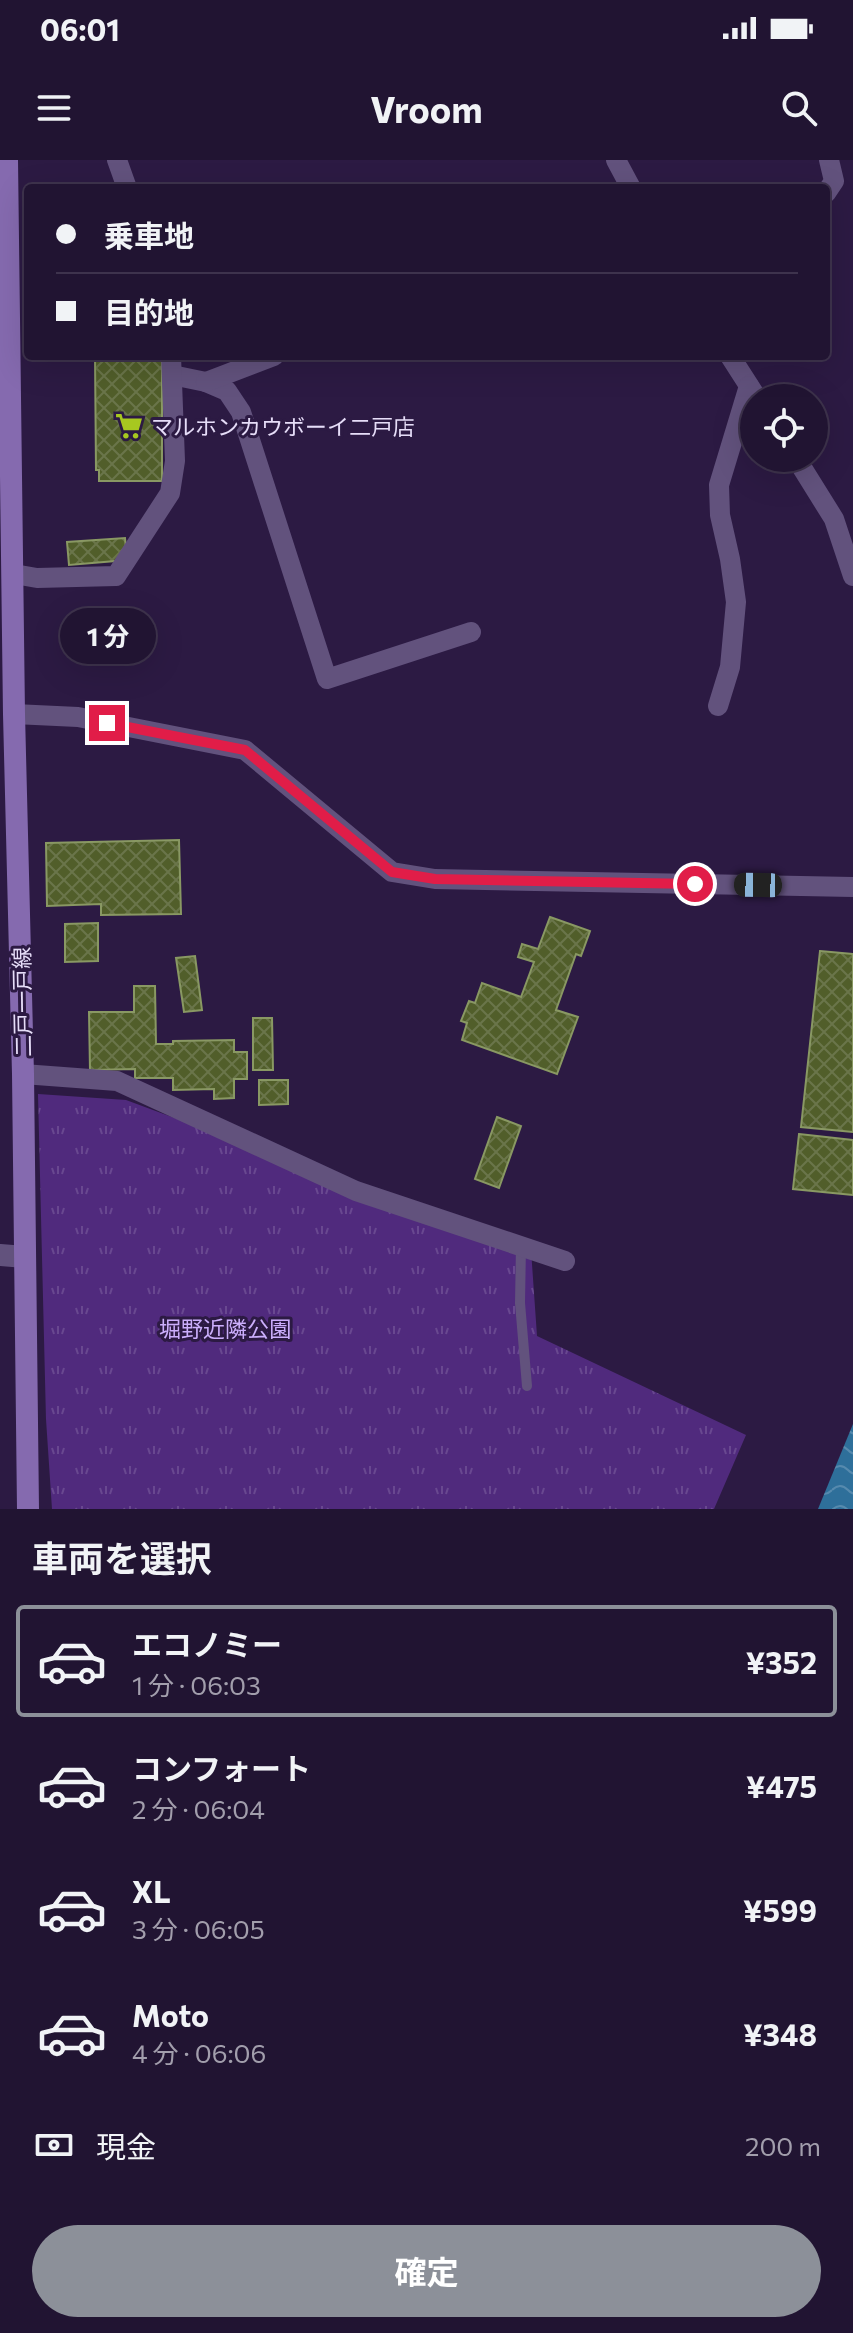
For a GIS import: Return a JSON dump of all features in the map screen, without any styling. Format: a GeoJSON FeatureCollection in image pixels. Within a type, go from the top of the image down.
{"type":"FeatureCollection","features":[{"type":"Feature","properties":{"kind":"main road","name":"二戸一戸線"},"geometry":{"type":"LineString","coordinates":[[7,160],[28,1509]]}},
{"type":"Feature","properties":{"kind":"street"},"geometry":{"type":"LineString","coordinates":[[117,160],[126,184]]}},
{"type":"Feature","properties":{"kind":"street"},"geometry":{"type":"LineString","coordinates":[[616,160],[629,184]]}},
{"type":"Feature","properties":{"kind":"street"},"geometry":{"type":"LineString","coordinates":[[829,160],[834,181],[830,187]]}},
{"type":"Feature","properties":{"kind":"street"},"geometry":{"type":"LineString","coordinates":[[206,382],[264,360]]}},
{"type":"Feature","properties":{"kind":"street"},"geometry":{"type":"LineString","coordinates":[[733,360],[748,384]]}},
{"type":"Feature","properties":{"kind":"street"},"geometry":{"type":"LineString","coordinates":[[14,574],[37,578],[116,576],[170,493],[175,461],[171,366],[227,391],[241,412],[327,679],[471,632]]}},
{"type":"Feature","properties":{"kind":"street"},"geometry":{"type":"LineString","coordinates":[[718,706],[730,667],[736,602],[720,515],[719,485],[740,428]]}},
{"type":"Feature","properties":{"kind":"street"},"geometry":{"type":"LineString","coordinates":[[805,472],[834,519],[853,576]]}},
{"type":"Feature","properties":{"kind":"street"},"geometry":{"type":"LineString","coordinates":[[14,714],[78,717],[245,750],[392,872],[435,879],[853,887]]}},
{"type":"Feature","properties":{"kind":"street"},"geometry":{"type":"LineString","coordinates":[[23,1074],[117,1081],[356,1191],[565,1261]]}},
{"type":"Feature","properties":{"kind":"street"},"geometry":{"type":"LineString","coordinates":[[0,1255],[25,1257]]}},
{"type":"Feature","properties":{"kind":"lane"},"geometry":{"type":"LineString","coordinates":[[521,1246],[520,1303],[527,1386]]}},
{"type":"Feature","properties":{"kind":"green space","name":"堀野近隣公園"},"geometry":{"type":"Polygon","coordinates":[[[38,1094],[126,1100],[531,1250],[537,1336],[746,1435],[714,1509],[52,1509],[46,1419],[38,1094]]]}},
{"type":"Feature","properties":{"kind":"water"},"geometry":{"type":"Polygon","coordinates":[[[853,1424],[853,1509],[818,1509],[853,1424]]]}},
{"type":"Feature","properties":{"kind":"building","name":"マルホンカウボーイ二戸店"},"geometry":{"type":"Polygon","coordinates":[[[95,360],[162,360],[162,481],[99,481],[99,470],[96,470],[95,360]]]}},
{"type":"Feature","properties":{"kind":"building"},"geometry":{"type":"Polygon","coordinates":[[[125,538],[127,560],[69,565],[67,542],[125,538]]]}},
{"type":"Feature","properties":{"kind":"building"},"geometry":{"type":"Polygon","coordinates":[[[179,840],[181,914],[101,915],[101,904],[47,906],[46,843],[179,840]]]}},
{"type":"Feature","properties":{"kind":"building"},"geometry":{"type":"Polygon","coordinates":[[[550,917],[590,931],[581,956],[576,954],[556,1010],[578,1017],[557,1074],[462,1040],[467,1023],[461,1021],[469,1001],[475,1003],[482,983],[521,997],[534,962],[518,957],[522,944],[538,949],[550,917]]]}},
{"type":"Feature","properties":{"kind":"building"},"geometry":{"type":"Polygon","coordinates":[[[98,923],[98,961],[65,962],[65,924],[98,923]]]}},
{"type":"Feature","properties":{"kind":"building"},"geometry":{"type":"Polygon","coordinates":[[[820,951],[853,954],[853,1132],[801,1127],[820,951]]]}},
{"type":"Feature","properties":{"kind":"building"},"geometry":{"type":"Polygon","coordinates":[[[195,956],[202,1010],[184,1012],[176,958],[195,956]]]}},
{"type":"Feature","properties":{"kind":"building"},"geometry":{"type":"Polygon","coordinates":[[[134,986],[155,986],[156,1044],[234,1040],[234,1052],[247,1052],[247,1079],[234,1079],[234,1098],[214,1099],[214,1089],[173,1090],[173,1078],[135,1078],[135,1069],[90,1070],[89,1012],[134,1012],[134,986]]]}},
{"type":"Feature","properties":{"kind":"building"},"geometry":{"type":"Polygon","coordinates":[[[253,1018],[272,1018],[273,1070],[253,1070],[253,1018]]]}},
{"type":"Feature","properties":{"kind":"building"},"geometry":{"type":"Polygon","coordinates":[[[259,1080],[288,1080],[288,1104],[259,1105],[259,1080]]]}},
{"type":"Feature","properties":{"kind":"building"},"geometry":{"type":"Polygon","coordinates":[[[497,1117],[521,1126],[499,1188],[475,1179],[497,1117]]]}},
{"type":"Feature","properties":{"kind":"building"},"geometry":{"type":"Polygon","coordinates":[[[799,1134],[853,1140],[853,1195],[793,1189],[799,1134]]]}},
{"type":"Feature","properties":{"kind":"place","name":"マルホンカウボーイ二戸店"},"geometry":{"type":"Point","coordinates":[129,426]}},
{"type":"Feature","properties":{"kind":"route"},"geometry":{"type":"LineString","coordinates":[[107,723],[245,750],[392,872],[435,879],[695,884]]}}]}
